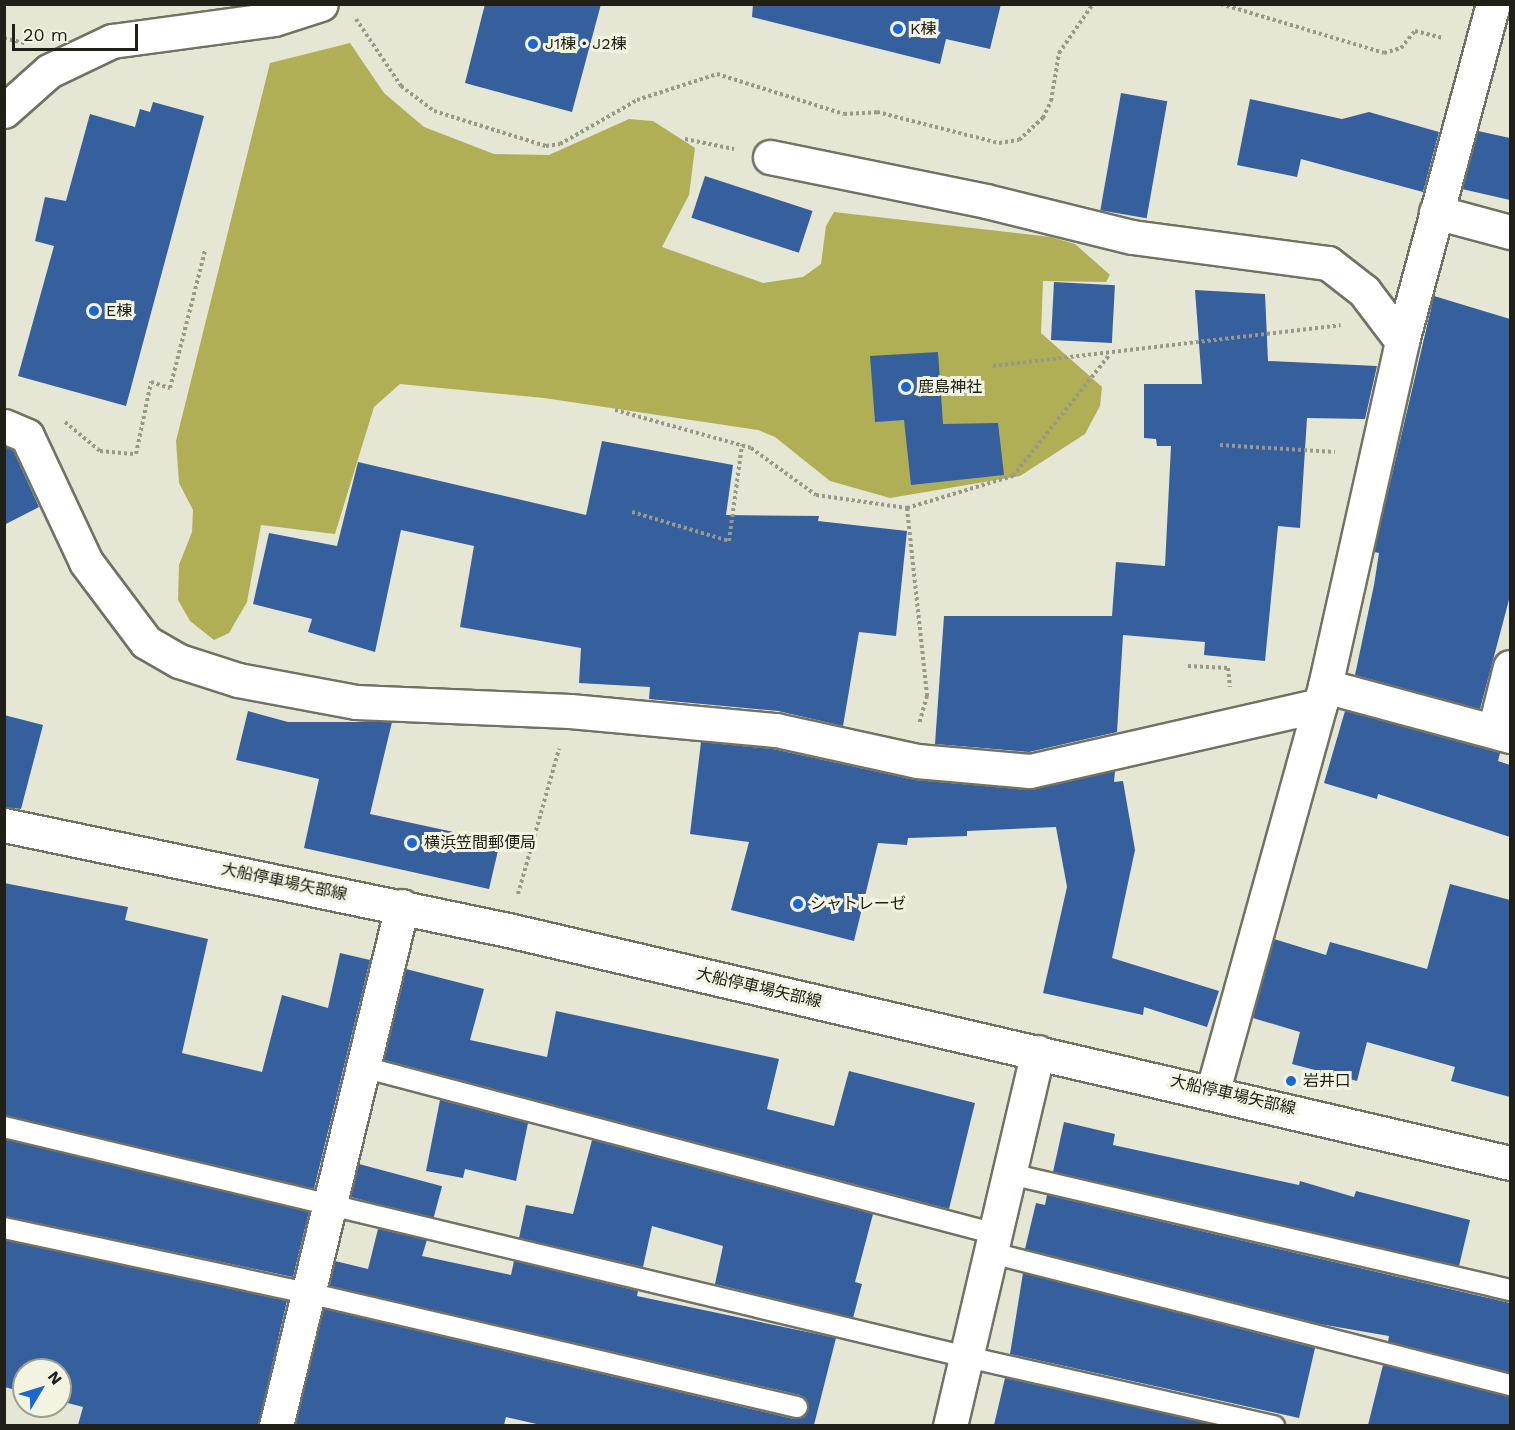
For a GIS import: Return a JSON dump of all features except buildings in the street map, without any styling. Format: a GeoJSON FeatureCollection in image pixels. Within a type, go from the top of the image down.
{"type":"FeatureCollection","features":[{"type":"Feature","properties":{"kind":"street"},"geometry":{"type":"LineString","coordinates":[[4,111],[49,71],[112,41],[274,19],[321,4]]}},
{"type":"Feature","properties":{"kind":"street"},"geometry":{"type":"LineString","coordinates":[[1213,1090],[1322,696],[1402,341],[1493,4]]}},
{"type":"Feature","properties":{"kind":"street"},"geometry":{"type":"LineString","coordinates":[[770,157],[986,201],[1132,237],[1328,263],[1364,291],[1402,341]]}},
{"type":"Feature","properties":{"kind":"street"},"geometry":{"type":"LineString","coordinates":[[1436,212],[1510,232]]}},
{"type":"Feature","properties":{"kind":"street"},"geometry":{"type":"LineString","coordinates":[[4,426],[27,436],[86,562],[146,642],[179,661],[238,680],[356,702],[570,711],[776,730],[909,759],[1030,771],[1232,724],[1322,696],[1502,733],[1510,667]]}},
{"type":"Feature","properties":{"kind":"street","name":"大船停車場矢部線"},"geometry":{"type":"LineString","coordinates":[[4,825],[402,906],[1213,1090],[1510,1162]]}},
{"type":"Feature","properties":{"kind":"street"},"geometry":{"type":"LineString","coordinates":[[276,1425],[402,906]]}},
{"type":"Feature","properties":{"kind":"street"},"geometry":{"type":"LineString","coordinates":[[950,1425],[1038,1052]]}},
{"type":"Feature","properties":{"kind":"lane"},"geometry":{"type":"LineString","coordinates":[[363,1067],[1510,1385]]}},
{"type":"Feature","properties":{"kind":"lane"},"geometry":{"type":"LineString","coordinates":[[4,1127],[330,1203],[967,1357],[1274,1425]]}},
{"type":"Feature","properties":{"kind":"lane"},"geometry":{"type":"LineString","coordinates":[[1010,1174],[1510,1290]]}},
{"type":"Feature","properties":{"kind":"lane"},"geometry":{"type":"LineString","coordinates":[[4,1228],[308,1293],[797,1407]]}},
{"type":"Feature","properties":{"kind":"path"},"geometry":{"type":"LineString","coordinates":[[356,18],[401,86],[434,111],[546,146],[560,144],[638,100],[717,74],[844,114],[877,112],[999,143],[1019,140],[1043,118],[1051,101],[1059,53],[1093,4]]}},
{"type":"Feature","properties":{"kind":"path"},"geometry":{"type":"LineString","coordinates":[[1221,4],[1384,53],[1401,48],[1415,31],[1443,38]]}},
{"type":"Feature","properties":{"kind":"path"},"geometry":{"type":"LineString","coordinates":[[685,139],[770,157]]}},
{"type":"Feature","properties":{"kind":"path"},"geometry":{"type":"LineString","coordinates":[[62,419],[100,451],[136,454],[152,382],[170,388],[205,251]]}},
{"type":"Feature","properties":{"kind":"path"},"geometry":{"type":"LineString","coordinates":[[993,366],[1110,354],[1339,325],[1368,328],[1402,341]]}},
{"type":"Feature","properties":{"kind":"path"},"geometry":{"type":"LineString","coordinates":[[615,410],[742,445],[816,495],[907,508],[1013,476],[1110,354]]}},
{"type":"Feature","properties":{"kind":"path"},"geometry":{"type":"LineString","coordinates":[[632,512],[729,541],[742,445]]}},
{"type":"Feature","properties":{"kind":"path"},"geometry":{"type":"LineString","coordinates":[[1220,445],[1335,452]]}},
{"type":"Feature","properties":{"kind":"path"},"geometry":{"type":"LineString","coordinates":[[907,508],[927,696],[909,759]]}},
{"type":"Feature","properties":{"kind":"path"},"geometry":{"type":"LineString","coordinates":[[1188,666],[1228,668],[1232,724]]}},
{"type":"Feature","properties":{"kind":"path"},"geometry":{"type":"LineString","coordinates":[[507,930],[570,711]]}},
{"type":"Feature","properties":{"kind":"shaded area"},"geometry":{"type":"Polygon","coordinates":[[[350,43],[384,93],[424,127],[494,154],[549,155],[629,119],[653,121],[695,148],[689,195],[662,247],[763,283],[803,277],[821,264],[826,226],[834,212],[1051,237],[1075,244],[1110,275],[1106,282],[1043,281],[1041,333],[1102,387],[1100,406],[1085,434],[1020,476],[890,498],[830,481],[775,437],[758,430],[544,398],[400,384],[374,407],[335,534],[261,525],[247,602],[229,633],[214,640],[190,621],[178,600],[179,565],[192,532],[193,510],[179,483],[176,441],[270,63],[350,43]]]}},
{"type":"Feature","properties":{"kind":"place","name":"K棟"},"geometry":{"type":"Point","coordinates":[898,29]}},
{"type":"Feature","properties":{"kind":"place","name":"J1棟・J2棟"},"geometry":{"type":"Point","coordinates":[533,44]}},
{"type":"Feature","properties":{"kind":"place","name":"E棟"},"geometry":{"type":"Point","coordinates":[94,311]}},
{"type":"Feature","properties":{"kind":"place","name":"鹿島神社"},"geometry":{"type":"Point","coordinates":[906,387]}},
{"type":"Feature","properties":{"kind":"place","name":"横浜笠間郵便局"},"geometry":{"type":"Point","coordinates":[412,843]}},
{"type":"Feature","properties":{"kind":"place","name":"シャトレーゼ"},"geometry":{"type":"Point","coordinates":[798,904]}},
{"type":"Feature","properties":{"kind":"place","name":"岩井口"},"geometry":{"type":"Point","coordinates":[1291,1081]}}]}
